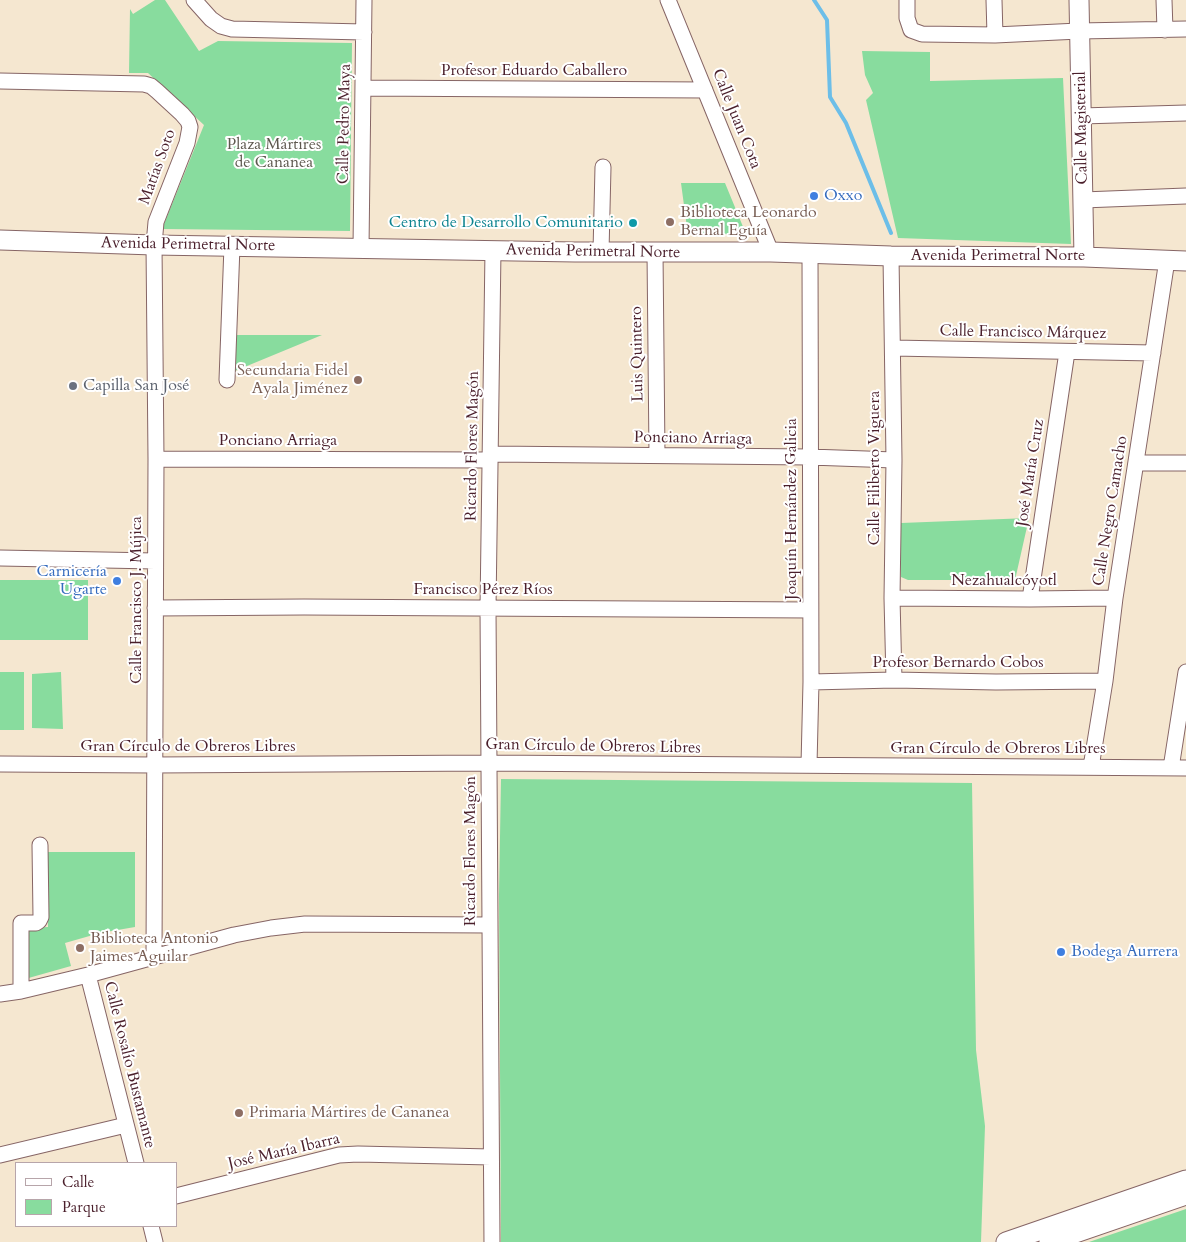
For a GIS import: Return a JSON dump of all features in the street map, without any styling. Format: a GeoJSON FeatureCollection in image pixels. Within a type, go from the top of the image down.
{"type":"FeatureCollection","features":[{"type":"Feature","properties":{"kind":"street"},"geometry":{"type":"LineString","coordinates":[[194,0],[211,19],[222,26],[232,29],[364,32]]}},
{"type":"Feature","properties":{"kind":"street","name":"Calle Pedro Maya"},"geometry":{"type":"LineString","coordinates":[[361,248],[364,0]]}},
{"type":"Feature","properties":{"kind":"street","name":"Calle Juan Cota"},"geometry":{"type":"LineString","coordinates":[[668,0],[771,252]]}},
{"type":"Feature","properties":{"kind":"street"},"geometry":{"type":"LineString","coordinates":[[907,0],[907,18],[911,30],[922,34],[1186,29]]}},
{"type":"Feature","properties":{"kind":"street"},"geometry":{"type":"LineString","coordinates":[[994,0],[995,34]]}},
{"type":"Feature","properties":{"kind":"street","name":"Calle Magisterial"},"geometry":{"type":"LineString","coordinates":[[1079,0],[1084,257]]}},
{"type":"Feature","properties":{"kind":"street"},"geometry":{"type":"LineString","coordinates":[[1164,0],[1165,30]]}},
{"type":"Feature","properties":{"kind":"street","name":"Matías Soto"},"geometry":{"type":"LineString","coordinates":[[0,81],[144,84],[151,86],[182,114],[190,127],[187,143],[156,222],[154,245]]}},
{"type":"Feature","properties":{"kind":"street","name":"Profesor Eduardo Caballero"},"geometry":{"type":"LineString","coordinates":[[363,88],[705,90]]}},
{"type":"Feature","properties":{"kind":"street"},"geometry":{"type":"LineString","coordinates":[[1081,116],[1186,113]]}},
{"type":"Feature","properties":{"kind":"street"},"geometry":{"type":"LineString","coordinates":[[601,252],[602,167]]}},
{"type":"Feature","properties":{"kind":"street"},"geometry":{"type":"LineString","coordinates":[[1083,200],[1186,196]]}},
{"type":"Feature","properties":{"kind":"street","name":"Avenida Perimetral Norte"},"geometry":{"type":"LineString","coordinates":[[0,240],[154,245],[601,252],[771,252],[891,256],[1084,257],[1186,261]]}},
{"type":"Feature","properties":{"kind":"street","name":"Calle Francisco J. Mújica"},"geometry":{"type":"LineString","coordinates":[[154,245],[156,459],[154,956]]}},
{"type":"Feature","properties":{"kind":"street"},"geometry":{"type":"LineString","coordinates":[[227,380],[232,246]]}},
{"type":"Feature","properties":{"kind":"street","name":"Ricardo Flores Magón"},"geometry":{"type":"LineString","coordinates":[[492,1242],[488,608],[493,250]]}},
{"type":"Feature","properties":{"kind":"street","name":"Luis Quintero"},"geometry":{"type":"LineString","coordinates":[[655,252],[657,455]]}},
{"type":"Feature","properties":{"kind":"street","name":"Joaquín Hernández Galicia"},"geometry":{"type":"LineString","coordinates":[[809,765],[811,682],[810,253]]}},
{"type":"Feature","properties":{"kind":"street","name":"Calle Filiberto Viguera"},"geometry":{"type":"LineString","coordinates":[[891,256],[894,460],[892,598],[894,680]]}},
{"type":"Feature","properties":{"kind":"street","name":"Calle Negro Camacho"},"geometry":{"type":"LineString","coordinates":[[1091,767],[1166,260]]}},
{"type":"Feature","properties":{"kind":"street","name":"Calle Francisco Márquez"},"geometry":{"type":"LineString","coordinates":[[893,348],[1153,353]]}},
{"type":"Feature","properties":{"kind":"street","name":"José María Cruz"},"geometry":{"type":"LineString","coordinates":[[1030,599],[1068,352]]}},
{"type":"Feature","properties":{"kind":"street","name":"Ponciano Arriaga"},"geometry":{"type":"LineString","coordinates":[[156,459],[657,455],[894,460]]}},
{"type":"Feature","properties":{"kind":"street"},"geometry":{"type":"LineString","coordinates":[[1137,463],[1186,463]]}},
{"type":"Feature","properties":{"kind":"street"},"geometry":{"type":"LineString","coordinates":[[0,558],[155,561]]}},
{"type":"Feature","properties":{"kind":"street","name":"Nezahualcóyotl"},"geometry":{"type":"LineString","coordinates":[[892,598],[1115,598]]}},
{"type":"Feature","properties":{"kind":"street","name":"Francisco Pérez Ríos"},"geometry":{"type":"LineString","coordinates":[[155,608],[810,610]]}},
{"type":"Feature","properties":{"kind":"street"},"geometry":{"type":"LineString","coordinates":[[1178,768],[1186,672]]}},
{"type":"Feature","properties":{"kind":"street","name":"Profesor Bernardo Cobos"},"geometry":{"type":"LineString","coordinates":[[811,682],[1105,680]]}},
{"type":"Feature","properties":{"kind":"street","name":"Gran Círculo de Obreros Libres"},"geometry":{"type":"LineString","coordinates":[[0,764],[489,763],[1178,768]]}},
{"type":"Feature","properties":{"kind":"street"},"geometry":{"type":"LineString","coordinates":[[21,991],[21,923],[36,923],[41,917],[40,845]]}},
{"type":"Feature","properties":{"kind":"street"},"geometry":{"type":"LineString","coordinates":[[0,994],[88,975],[234,935],[271,928],[305,924],[489,925]]}},
{"type":"Feature","properties":{"kind":"street","name":"Calle Rosalío Bustamante"},"geometry":{"type":"LineString","coordinates":[[88,975],[136,1162]]}},
{"type":"Feature","properties":{"kind":"street"},"geometry":{"type":"LineString","coordinates":[[0,1155],[126,1125]]}},
{"type":"Feature","properties":{"kind":"street","name":"José María Ibarra"},"geometry":{"type":"LineString","coordinates":[[178,1195],[339,1155],[491,1157]]}},
{"type":"Feature","properties":{"kind":"street"},"geometry":{"type":"LineString","coordinates":[[1043,1238],[1186,1180]]}},
{"type":"Feature","properties":{"kind":"street"},"geometry":{"type":"LineString","coordinates":[[1006,1242],[1043,1238],[1186,1195]]}},
{"type":"Feature","properties":{"kind":"street"},"geometry":{"type":"LineString","coordinates":[[152,1227],[155,1242]]}},
{"type":"Feature","properties":{"kind":"green space","name":"Plaza Mártires de Cananea"},"geometry":{"type":"Polygon","coordinates":[[[155,0],[165,0],[199,51],[218,41],[352,43],[350,231],[162,229],[204,125],[148,73],[129,73],[130,9],[133,14],[155,0]]]}},
{"type":"Feature","properties":{"kind":"green space"},"geometry":{"type":"Polygon","coordinates":[[[862,51],[930,52],[930,81],[1063,78],[1071,244],[898,238],[866,100],[873,93],[865,75],[862,51]]]}},
{"type":"Feature","properties":{"kind":"green space"},"geometry":{"type":"Polygon","coordinates":[[[681,183],[725,183],[746,234],[688,235],[681,183]]]}},
{"type":"Feature","properties":{"kind":"green space"},"geometry":{"type":"Polygon","coordinates":[[[232,335],[322,335],[230,373],[232,335]]]}},
{"type":"Feature","properties":{"kind":"green space"},"geometry":{"type":"Polygon","coordinates":[[[1029,518],[1015,580],[908,580],[901,577],[901,523],[1029,518]]]}},
{"type":"Feature","properties":{"kind":"green space"},"geometry":{"type":"Polygon","coordinates":[[[0,580],[88,580],[88,640],[0,640],[0,580]]]}},
{"type":"Feature","properties":{"kind":"green space"},"geometry":{"type":"Polygon","coordinates":[[[0,672],[24,672],[24,730],[0,730],[0,672]]]}},
{"type":"Feature","properties":{"kind":"green space"},"geometry":{"type":"Polygon","coordinates":[[[61,672],[63,729],[32,728],[32,674],[61,672]]]}},
{"type":"Feature","properties":{"kind":"green space"},"geometry":{"type":"Polygon","coordinates":[[[501,779],[972,783],[976,1050],[985,1126],[981,1242],[501,1242],[499,895],[501,779]]]}},
{"type":"Feature","properties":{"kind":"green space"},"geometry":{"type":"Polygon","coordinates":[[[46,852],[135,852],[135,927],[100,933],[65,943],[71,966],[25,979],[26,928],[48,927],[46,852]]]}},
{"type":"Feature","properties":{"kind":"green space"},"geometry":{"type":"Polygon","coordinates":[[[1186,1209],[1186,1242],[1089,1242],[1186,1209]]]}},
{"type":"Feature","properties":{"kind":"waterway"},"geometry":{"type":"LineString","coordinates":[[814,0],[827,20],[830,97],[846,123],[891,233]]}},
{"type":"Feature","properties":{"kind":"place","name":"Oxxo"},"geometry":{"type":"Point","coordinates":[814,196]}},
{"type":"Feature","properties":{"kind":"place","name":"Biblioteca Leonardo Bernal Eguía"},"geometry":{"type":"Point","coordinates":[670,222]}},
{"type":"Feature","properties":{"kind":"place","name":"Centro de Desarrollo Comunitario"},"geometry":{"type":"Point","coordinates":[633,223]}},
{"type":"Feature","properties":{"kind":"place","name":"Secundaria Fidel Ayala Jiménez"},"geometry":{"type":"Point","coordinates":[358,380]}},
{"type":"Feature","properties":{"kind":"place","name":"Capilla San José"},"geometry":{"type":"Point","coordinates":[73,386]}},
{"type":"Feature","properties":{"kind":"place","name":"Carnicería Ugarte"},"geometry":{"type":"Point","coordinates":[117,581]}},
{"type":"Feature","properties":{"kind":"place","name":"Biblioteca Antonio Jaimes Aguilar"},"geometry":{"type":"Point","coordinates":[80,948]}},
{"type":"Feature","properties":{"kind":"place","name":"Bodega Aurrera"},"geometry":{"type":"Point","coordinates":[1061,952]}},
{"type":"Feature","properties":{"kind":"place","name":"Primaria Mártires de Cananea"},"geometry":{"type":"Point","coordinates":[239,1113]}}]}
